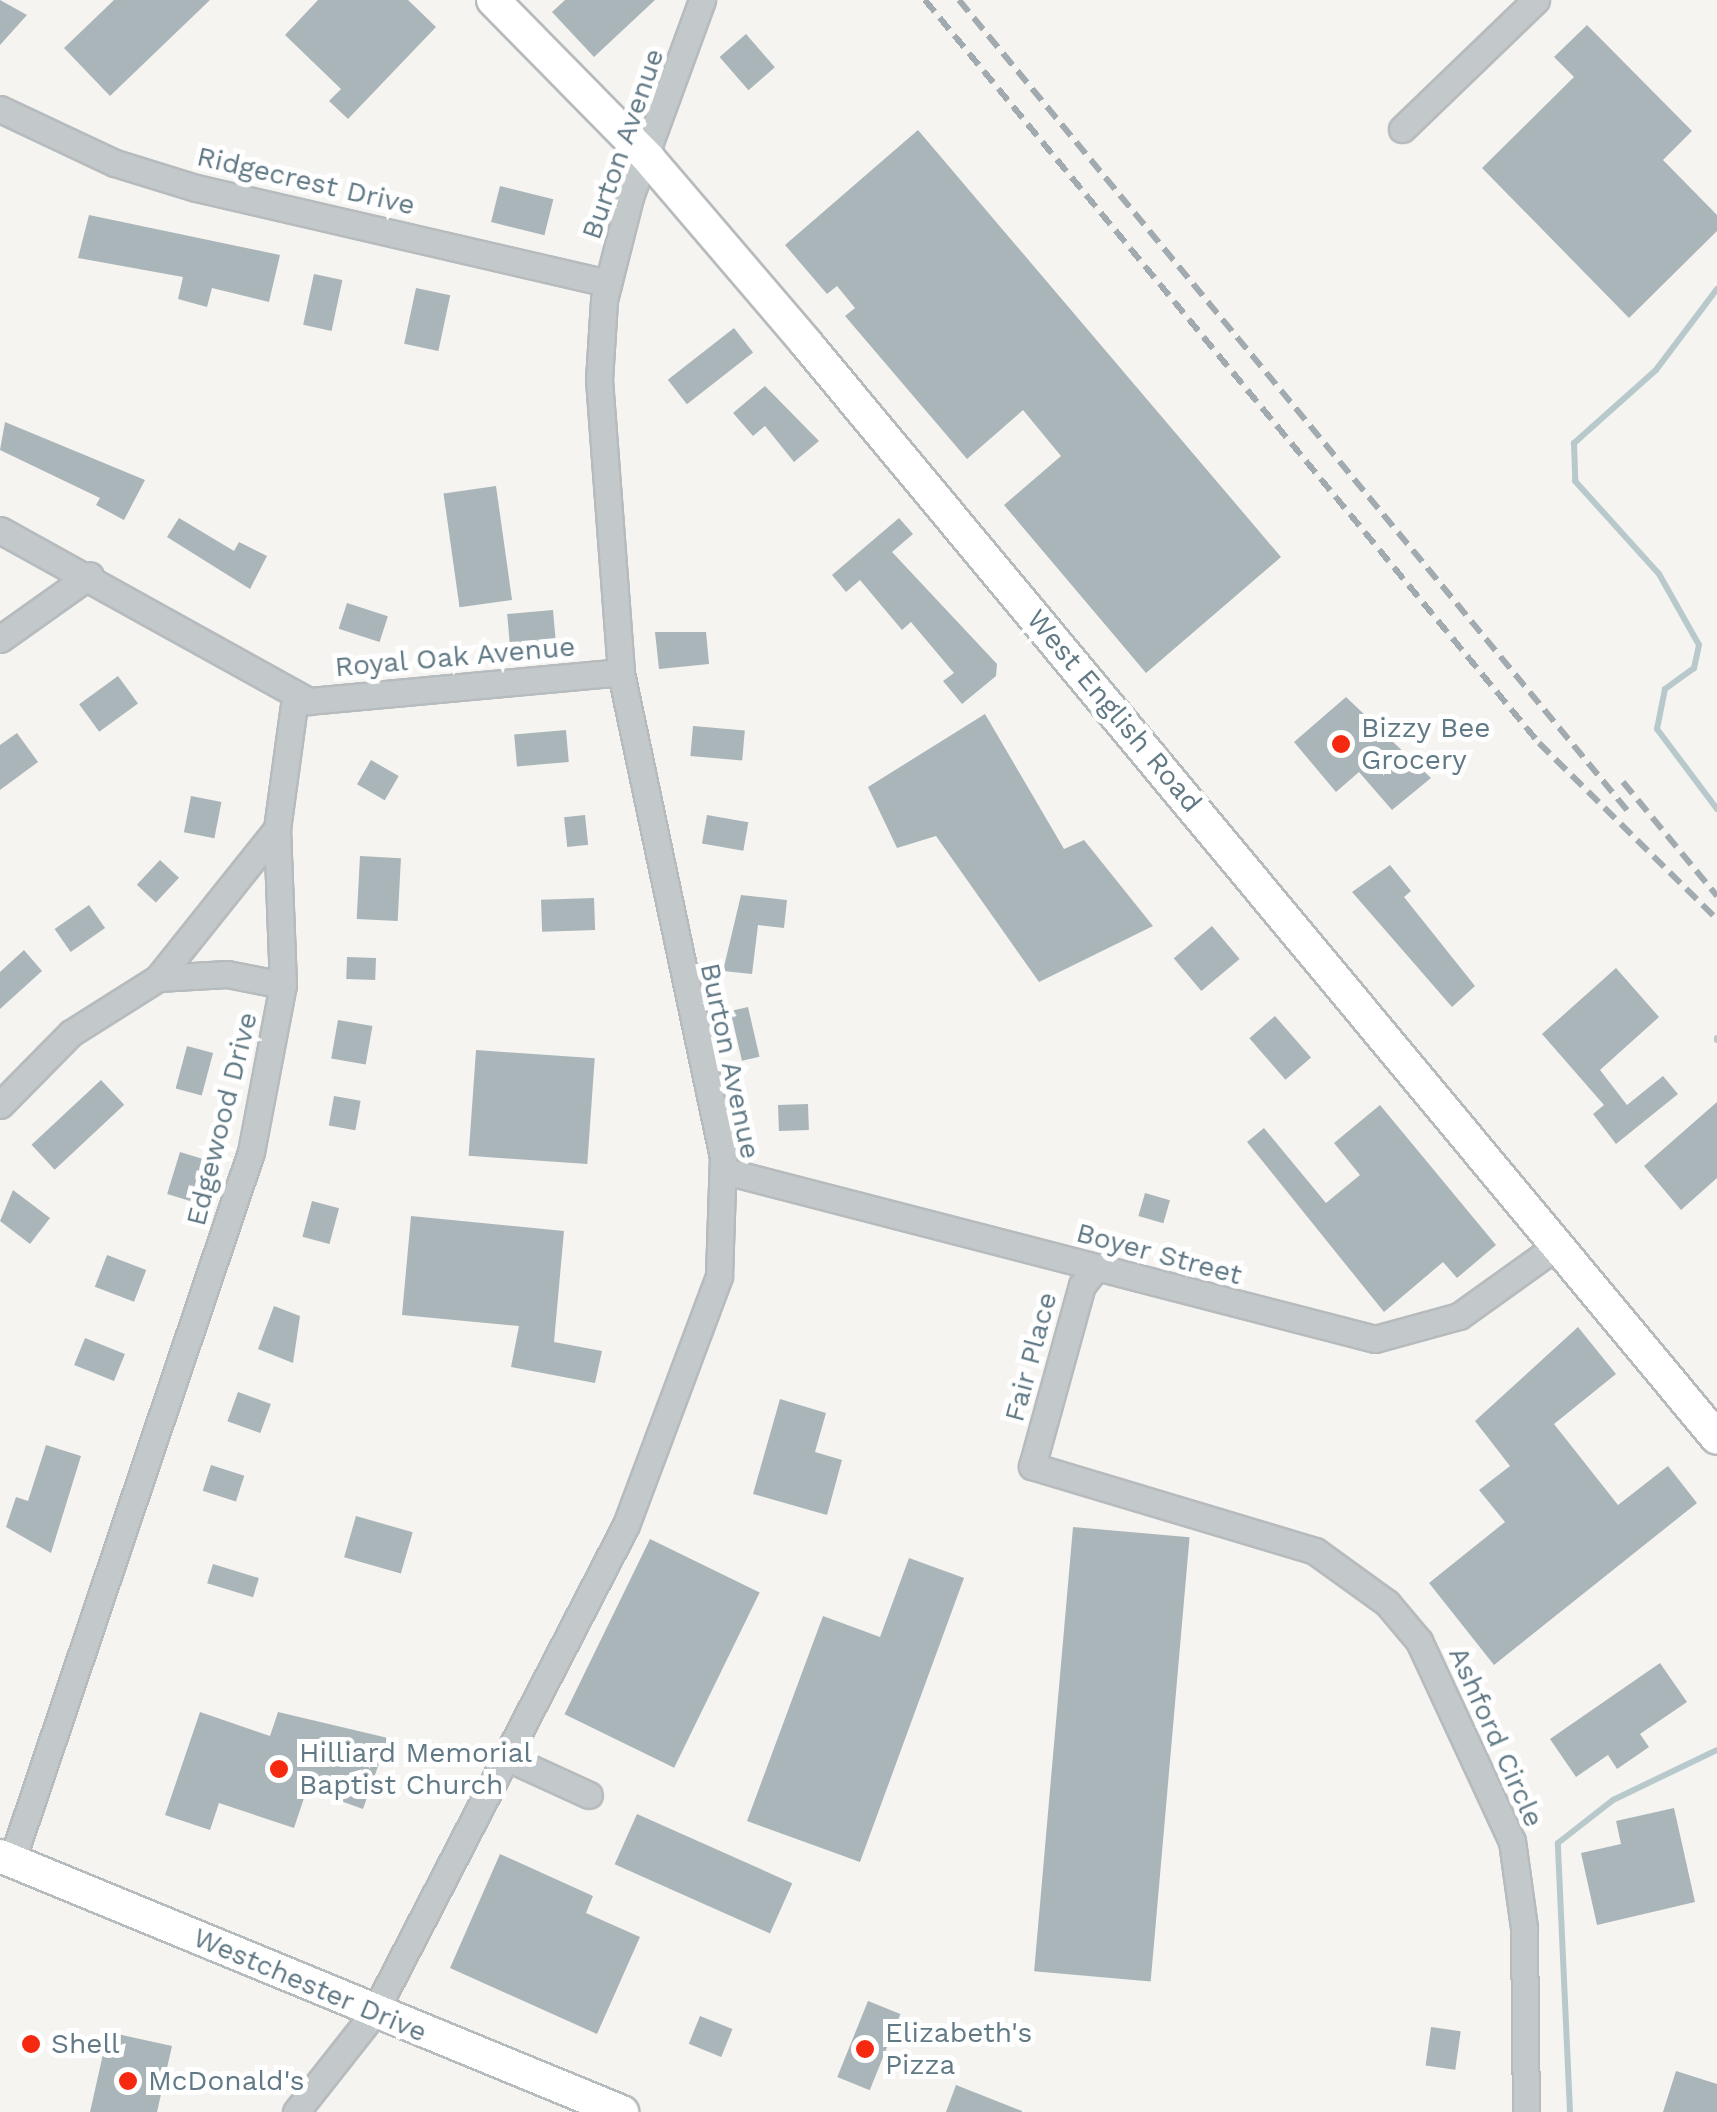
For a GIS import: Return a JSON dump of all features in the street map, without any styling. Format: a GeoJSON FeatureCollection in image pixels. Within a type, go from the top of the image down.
{"type":"FeatureCollection","features":[{"type":"Feature","properties":{"kind":"main road","name":"West English Road"},"geometry":{"type":"LineString","coordinates":[[493,0],[649,159],[1717,1438]]}},
{"type":"Feature","properties":{"kind":"main road","name":"Westchester Drive"},"geometry":{"type":"LineString","coordinates":[[6,1858],[374,2013],[622,2112]]}},
{"type":"Feature","properties":{"kind":"street","name":"Burton Avenue"},"geometry":{"type":"LineString","coordinates":[[296,2112],[374,2013],[626,1524],[704,1330],[719,1276],[724,1171],[621,672],[600,380],[608,283],[702,0]]}},
{"type":"Feature","properties":{"kind":"street"},"geometry":{"type":"LineString","coordinates":[[1402,129],[1536,0]]}},
{"type":"Feature","properties":{"kind":"street","name":"Ridgecrest Drive"},"geometry":{"type":"LineString","coordinates":[[0,108],[115,163],[196,188],[608,283]]}},
{"type":"Feature","properties":{"kind":"street"},"geometry":{"type":"LineString","coordinates":[[0,530],[90,576],[295,697]]}},
{"type":"Feature","properties":{"kind":"street"},"geometry":{"type":"LineString","coordinates":[[0,639],[90,576]]}},
{"type":"Feature","properties":{"kind":"street","name":"Royal Oak Avenue"},"geometry":{"type":"LineString","coordinates":[[295,697],[621,672]]}},
{"type":"Feature","properties":{"kind":"street","name":"Edgewood Drive"},"geometry":{"type":"LineString","coordinates":[[6,1858],[225,1238],[284,985],[278,829],[295,697]]}},
{"type":"Feature","properties":{"kind":"street"},"geometry":{"type":"LineString","coordinates":[[0,1105],[71,1033],[158,978],[278,829]]}},
{"type":"Feature","properties":{"kind":"street"},"geometry":{"type":"LineString","coordinates":[[158,978],[227,974],[284,985]]}},
{"type":"Feature","properties":{"kind":"street","name":"Boyer Street"},"geometry":{"type":"LineString","coordinates":[[724,1171],[1375,1339],[1459,1316],[1558,1245]]}},
{"type":"Feature","properties":{"kind":"street","name":"Fair Place"},"geometry":{"type":"LineString","coordinates":[[1032,1466],[1082,1285],[1096,1268]]}},
{"type":"Feature","properties":{"kind":"street","name":"Ashford Circle"},"geometry":{"type":"LineString","coordinates":[[1032,1466],[1315,1551],[1388,1602],[1419,1642],[1512,1841],[1524,1928],[1526,2112]]}},
{"type":"Feature","properties":{"kind":"street"},"geometry":{"type":"LineString","coordinates":[[506,1757],[589,1795]]}},
{"type":"Feature","properties":{"kind":"building"},"geometry":{"type":"Polygon","coordinates":[[[0,0],[27,15],[0,45],[0,0]]]}},
{"type":"Feature","properties":{"kind":"building"},"geometry":{"type":"Polygon","coordinates":[[[114,0],[210,0],[110,96],[64,48],[114,0]]]}},
{"type":"Feature","properties":{"kind":"building"},"geometry":{"type":"Polygon","coordinates":[[[318,0],[408,0],[436,27],[348,119],[329,101],[341,89],[285,35],[318,0]]]}},
{"type":"Feature","properties":{"kind":"building"},"geometry":{"type":"Polygon","coordinates":[[[565,0],[655,0],[594,57],[552,12],[565,0]]]}},
{"type":"Feature","properties":{"kind":"building"},"geometry":{"type":"Polygon","coordinates":[[[1587,25],[1692,131],[1663,160],[1717,215],[1717,231],[1629,318],[1482,168],[1574,77],[1554,57],[1587,25]]]}},
{"type":"Feature","properties":{"kind":"building"},"geometry":{"type":"Polygon","coordinates":[[[746,34],[775,67],[748,90],[720,57],[746,34]]]}},
{"type":"Feature","properties":{"kind":"building"},"geometry":{"type":"Polygon","coordinates":[[[918,130],[1281,557],[1146,673],[1004,505],[1061,456],[1023,410],[967,459],[845,316],[855,308],[837,286],[827,294],[785,245],[918,130]]]}},
{"type":"Feature","properties":{"kind":"building"},"geometry":{"type":"Polygon","coordinates":[[[500,186],[553,199],[544,235],[491,222],[500,186]]]}},
{"type":"Feature","properties":{"kind":"building"},"geometry":{"type":"Polygon","coordinates":[[[89,215],[280,255],[269,302],[212,288],[207,307],[178,299],[183,277],[78,258],[89,215]]]}},
{"type":"Feature","properties":{"kind":"building"},"geometry":{"type":"Polygon","coordinates":[[[314,274],[342,280],[332,331],[303,325],[314,274]]]}},
{"type":"Feature","properties":{"kind":"building"},"geometry":{"type":"Polygon","coordinates":[[[416,288],[450,295],[438,351],[404,344],[416,288]]]}},
{"type":"Feature","properties":{"kind":"building"},"geometry":{"type":"Polygon","coordinates":[[[734,328],[753,352],[687,404],[668,380],[734,328]]]}},
{"type":"Feature","properties":{"kind":"building"},"geometry":{"type":"Polygon","coordinates":[[[765,386],[819,441],[794,462],[765,426],[753,436],[733,413],[765,386]]]}},
{"type":"Feature","properties":{"kind":"building"},"geometry":{"type":"Polygon","coordinates":[[[5,422],[145,480],[124,520],[96,505],[100,498],[0,450],[5,422]]]}},
{"type":"Feature","properties":{"kind":"building"},"geometry":{"type":"Polygon","coordinates":[[[496,486],[512,600],[460,607],[444,493],[496,486]]]}},
{"type":"Feature","properties":{"kind":"building"},"geometry":{"type":"Polygon","coordinates":[[[179,518],[234,551],[239,542],[267,556],[250,589],[167,537],[179,518]]]}},
{"type":"Feature","properties":{"kind":"building"},"geometry":{"type":"Polygon","coordinates":[[[899,518],[913,534],[892,552],[997,664],[996,676],[962,704],[943,681],[954,673],[911,622],[902,630],[860,580],[846,592],[832,575],[899,518]]]}},
{"type":"Feature","properties":{"kind":"building"},"geometry":{"type":"Polygon","coordinates":[[[347,603],[388,616],[380,642],[339,629],[347,603]]]}},
{"type":"Feature","properties":{"kind":"building"},"geometry":{"type":"Polygon","coordinates":[[[553,610],[556,642],[510,646],[507,614],[553,610]]]}},
{"type":"Feature","properties":{"kind":"building"},"geometry":{"type":"Polygon","coordinates":[[[655,632],[706,632],[709,664],[659,669],[655,632]]]}},
{"type":"Feature","properties":{"kind":"building"},"geometry":{"type":"Polygon","coordinates":[[[118,676],[138,704],[99,732],[79,704],[118,676]]]}},
{"type":"Feature","properties":{"kind":"building"},"geometry":{"type":"Polygon","coordinates":[[[1346,697],[1431,778],[1392,810],[1359,772],[1336,792],[1294,742],[1346,697]]]}},
{"type":"Feature","properties":{"kind":"building"},"geometry":{"type":"Polygon","coordinates":[[[985,714],[1064,849],[1084,840],[1153,926],[1039,982],[936,836],[897,848],[868,787],[985,714]]]}},
{"type":"Feature","properties":{"kind":"building"},"geometry":{"type":"Polygon","coordinates":[[[693,726],[745,731],[742,760],[690,756],[693,726]]]}},
{"type":"Feature","properties":{"kind":"building"},"geometry":{"type":"Polygon","coordinates":[[[566,730],[569,762],[517,766],[514,735],[566,730]]]}},
{"type":"Feature","properties":{"kind":"building"},"geometry":{"type":"Polygon","coordinates":[[[17,733],[38,762],[0,790],[0,745],[17,733]]]}},
{"type":"Feature","properties":{"kind":"building"},"geometry":{"type":"Polygon","coordinates":[[[371,760],[399,776],[385,800],[357,784],[371,760]]]}},
{"type":"Feature","properties":{"kind":"building"},"geometry":{"type":"Polygon","coordinates":[[[191,796],[221,802],[214,838],[184,832],[191,796]]]}},
{"type":"Feature","properties":{"kind":"building"},"geometry":{"type":"Polygon","coordinates":[[[585,815],[588,845],[567,847],[564,817],[585,815]]]}},
{"type":"Feature","properties":{"kind":"building"},"geometry":{"type":"Polygon","coordinates":[[[707,815],[748,822],[743,851],[702,844],[707,815]]]}},
{"type":"Feature","properties":{"kind":"building"},"geometry":{"type":"Polygon","coordinates":[[[360,856],[401,858],[398,921],[357,919],[360,856]]]}},
{"type":"Feature","properties":{"kind":"building"},"geometry":{"type":"Polygon","coordinates":[[[160,860],[179,878],[156,903],[137,885],[160,860]]]}},
{"type":"Feature","properties":{"kind":"building"},"geometry":{"type":"Polygon","coordinates":[[[1390,865],[1411,891],[1404,897],[1475,986],[1452,1007],[1352,892],[1390,865]]]}},
{"type":"Feature","properties":{"kind":"building"},"geometry":{"type":"Polygon","coordinates":[[[741,895],[787,900],[784,928],[758,925],[752,974],[723,971],[741,895]]]}},
{"type":"Feature","properties":{"kind":"building"},"geometry":{"type":"Polygon","coordinates":[[[594,898],[595,930],[542,932],[541,900],[594,898]]]}},
{"type":"Feature","properties":{"kind":"building"},"geometry":{"type":"Polygon","coordinates":[[[89,905],[105,928],[71,952],[55,929],[89,905]]]}},
{"type":"Feature","properties":{"kind":"building"},"geometry":{"type":"Polygon","coordinates":[[[1212,926],[1240,959],[1201,991],[1174,958],[1212,926]]]}},
{"type":"Feature","properties":{"kind":"building"},"geometry":{"type":"Polygon","coordinates":[[[24,950],[42,971],[0,1009],[0,972],[24,950]]]}},
{"type":"Feature","properties":{"kind":"building"},"geometry":{"type":"Polygon","coordinates":[[[347,957],[376,958],[375,980],[346,979],[347,957]]]}},
{"type":"Feature","properties":{"kind":"building"},"geometry":{"type":"Polygon","coordinates":[[[1616,968],[1659,1017],[1600,1070],[1627,1105],[1663,1076],[1678,1094],[1616,1144],[1593,1114],[1604,1105],[1542,1034],[1616,968]]]}},
{"type":"Feature","properties":{"kind":"building"},"geometry":{"type":"Polygon","coordinates":[[[748,1007],[759,1057],[742,1061],[730,1011],[748,1007]]]}},
{"type":"Feature","properties":{"kind":"building"},"geometry":{"type":"Polygon","coordinates":[[[1275,1016],[1311,1058],[1285,1080],[1249,1038],[1275,1016]]]}},
{"type":"Feature","properties":{"kind":"building"},"geometry":{"type":"Polygon","coordinates":[[[338,1020],[372,1026],[366,1064],[331,1058],[338,1020]]]}},
{"type":"Feature","properties":{"kind":"building"},"geometry":{"type":"Polygon","coordinates":[[[187,1046],[213,1053],[202,1095],[176,1089],[187,1046]]]}},
{"type":"Feature","properties":{"kind":"building"},"geometry":{"type":"Polygon","coordinates":[[[476,1050],[595,1058],[587,1164],[469,1156],[476,1050]]]}},
{"type":"Feature","properties":{"kind":"building"},"geometry":{"type":"Polygon","coordinates":[[[101,1080],[124,1105],[55,1170],[32,1145],[101,1080]]]}},
{"type":"Feature","properties":{"kind":"building"},"geometry":{"type":"Polygon","coordinates":[[[334,1096],[361,1101],[355,1130],[329,1126],[334,1096]]]}},
{"type":"Feature","properties":{"kind":"building"},"geometry":{"type":"Polygon","coordinates":[[[1717,1102],[1717,1178],[1681,1210],[1644,1166],[1717,1102]]]}},
{"type":"Feature","properties":{"kind":"building"},"geometry":{"type":"Polygon","coordinates":[[[808,1104],[809,1130],[779,1131],[778,1105],[808,1104]]]}},
{"type":"Feature","properties":{"kind":"building"},"geometry":{"type":"Polygon","coordinates":[[[1380,1105],[1496,1245],[1457,1278],[1443,1262],[1384,1312],[1247,1142],[1264,1128],[1326,1203],[1360,1175],[1334,1143],[1380,1105]]]}},
{"type":"Feature","properties":{"kind":"building"},"geometry":{"type":"Polygon","coordinates":[[[180,1152],[203,1159],[190,1201],[167,1194],[180,1152]]]}},
{"type":"Feature","properties":{"kind":"building"},"geometry":{"type":"Polygon","coordinates":[[[13,1190],[50,1218],[30,1244],[0,1221],[13,1190]]]}},
{"type":"Feature","properties":{"kind":"building"},"geometry":{"type":"Polygon","coordinates":[[[1145,1193],[1170,1200],[1163,1223],[1138,1216],[1145,1193]]]}},
{"type":"Feature","properties":{"kind":"building"},"geometry":{"type":"Polygon","coordinates":[[[312,1201],[339,1208],[329,1244],[302,1237],[312,1201]]]}},
{"type":"Feature","properties":{"kind":"building"},"geometry":{"type":"Polygon","coordinates":[[[411,1216],[564,1231],[554,1342],[602,1351],[595,1383],[511,1367],[519,1326],[402,1315],[411,1216]]]}},
{"type":"Feature","properties":{"kind":"building"},"geometry":{"type":"Polygon","coordinates":[[[107,1255],[146,1270],[134,1302],[95,1287],[107,1255]]]}},
{"type":"Feature","properties":{"kind":"building"},"geometry":{"type":"Polygon","coordinates":[[[274,1306],[300,1316],[293,1363],[258,1349],[274,1306]]]}},
{"type":"Feature","properties":{"kind":"building"},"geometry":{"type":"Polygon","coordinates":[[[1578,1327],[1616,1374],[1554,1424],[1618,1505],[1668,1466],[1697,1503],[1494,1665],[1429,1583],[1505,1522],[1479,1490],[1510,1466],[1475,1421],[1578,1327]]]}},
{"type":"Feature","properties":{"kind":"building"},"geometry":{"type":"Polygon","coordinates":[[[85,1338],[125,1354],[114,1381],[74,1365],[85,1338]]]}},
{"type":"Feature","properties":{"kind":"building"},"geometry":{"type":"Polygon","coordinates":[[[238,1392],[271,1404],[260,1433],[227,1421],[238,1392]]]}},
{"type":"Feature","properties":{"kind":"building"},"geometry":{"type":"Polygon","coordinates":[[[780,1399],[826,1413],[815,1452],[842,1460],[827,1515],[753,1494],[780,1399]]]}},
{"type":"Feature","properties":{"kind":"building"},"geometry":{"type":"Polygon","coordinates":[[[46,1445],[81,1456],[51,1553],[6,1527],[16,1497],[28,1501],[46,1445]]]}},
{"type":"Feature","properties":{"kind":"building"},"geometry":{"type":"Polygon","coordinates":[[[211,1465],[244,1476],[236,1501],[203,1491],[211,1465]]]}},
{"type":"Feature","properties":{"kind":"building"},"geometry":{"type":"Polygon","coordinates":[[[356,1516],[413,1532],[401,1574],[344,1557],[356,1516]]]}},
{"type":"Feature","properties":{"kind":"building"},"geometry":{"type":"Polygon","coordinates":[[[1073,1527],[1190,1537],[1151,1982],[1034,1971],[1073,1527]]]}},
{"type":"Feature","properties":{"kind":"building"},"geometry":{"type":"Polygon","coordinates":[[[650,1539],[760,1592],[674,1768],[565,1714],[650,1539]]]}},
{"type":"Feature","properties":{"kind":"building"},"geometry":{"type":"Polygon","coordinates":[[[909,1558],[964,1578],[860,1862],[747,1821],[823,1616],[880,1637],[909,1558]]]}},
{"type":"Feature","properties":{"kind":"building"},"geometry":{"type":"Polygon","coordinates":[[[213,1564],[259,1578],[253,1597],[207,1583],[213,1564]]]}},
{"type":"Feature","properties":{"kind":"building"},"geometry":{"type":"Polygon","coordinates":[[[1660,1663],[1687,1702],[1640,1734],[1649,1747],[1617,1769],[1608,1755],[1576,1777],[1550,1739],[1660,1663]]]}},
{"type":"Feature","properties":{"kind":"building","name":"Hilliard Memorial Baptist Church"},"geometry":{"type":"Polygon","coordinates":[[[200,1712],[270,1736],[278,1712],[388,1738],[363,1809],[307,1789],[294,1828],[219,1803],[210,1830],[165,1815],[200,1712]]]}},
{"type":"Feature","properties":{"kind":"building"},"geometry":{"type":"Polygon","coordinates":[[[1674,1808],[1695,1902],[1597,1925],[1581,1853],[1621,1844],[1616,1821],[1674,1808]]]}},
{"type":"Feature","properties":{"kind":"building"},"geometry":{"type":"Polygon","coordinates":[[[637,1814],[792,1883],[770,1933],[615,1864],[637,1814]]]}},
{"type":"Feature","properties":{"kind":"building"},"geometry":{"type":"Polygon","coordinates":[[[500,1854],[593,1896],[586,1913],[640,1937],[597,2034],[450,1968],[500,1854]]]}},
{"type":"Feature","properties":{"kind":"building"},"geometry":{"type":"Polygon","coordinates":[[[868,2001],[900,2014],[870,2090],[837,2077],[868,2001]]]}},
{"type":"Feature","properties":{"kind":"building"},"geometry":{"type":"Polygon","coordinates":[[[700,2016],[732,2029],[721,2057],[689,2044],[700,2016]]]}},
{"type":"Feature","properties":{"kind":"building"},"geometry":{"type":"Polygon","coordinates":[[[1431,2027],[1461,2031],[1455,2070],[1426,2066],[1431,2027]]]}},
{"type":"Feature","properties":{"kind":"building"},"geometry":{"type":"Polygon","coordinates":[[[108,2032],[172,2046],[157,2112],[90,2112],[108,2032]]]}},
{"type":"Feature","properties":{"kind":"building"},"geometry":{"type":"Polygon","coordinates":[[[1676,2071],[1717,2084],[1717,2112],[1663,2112],[1676,2071]]]}},
{"type":"Feature","properties":{"kind":"building"},"geometry":{"type":"Polygon","coordinates":[[[956,2085],[1022,2111],[1022,2112],[946,2112],[956,2085]]]}},
{"type":"Feature","properties":{"kind":"waterway"},"geometry":{"type":"LineString","coordinates":[[1717,289],[1656,370],[1574,443],[1575,481],[1659,574],[1699,645],[1694,668],[1665,689],[1657,729],[1717,809]]}},
{"type":"Feature","properties":{"kind":"waterway"},"geometry":{"type":"LineString","coordinates":[[1570,2112],[1558,1843],[1613,1800],[1717,1750]]}},
{"type":"Feature","properties":{"kind":"railway"},"geometry":{"type":"LineString","coordinates":[[925,0],[1539,743],[1717,919]]}},
{"type":"Feature","properties":{"kind":"railway"},"geometry":{"type":"LineString","coordinates":[[959,0],[1627,810]]}},
{"type":"Feature","properties":{"kind":"railway"},"geometry":{"type":"LineString","coordinates":[[1623,782],[1717,896]]}},
{"type":"Feature","properties":{"kind":"place","name":"Bizzy Bee Grocery"},"geometry":{"type":"Point","coordinates":[1341,744]}},
{"type":"Feature","properties":{"kind":"place","name":"Hilliard Memorial Baptist Church"},"geometry":{"type":"Point","coordinates":[279,1769]}},
{"type":"Feature","properties":{"kind":"place","name":"Shell"},"geometry":{"type":"Point","coordinates":[31,2044]}},
{"type":"Feature","properties":{"kind":"place","name":"Elizabeth's Pizza"},"geometry":{"type":"Point","coordinates":[865,2049]}},
{"type":"Feature","properties":{"kind":"place","name":"McDonald's"},"geometry":{"type":"Point","coordinates":[128,2081]}}]}
